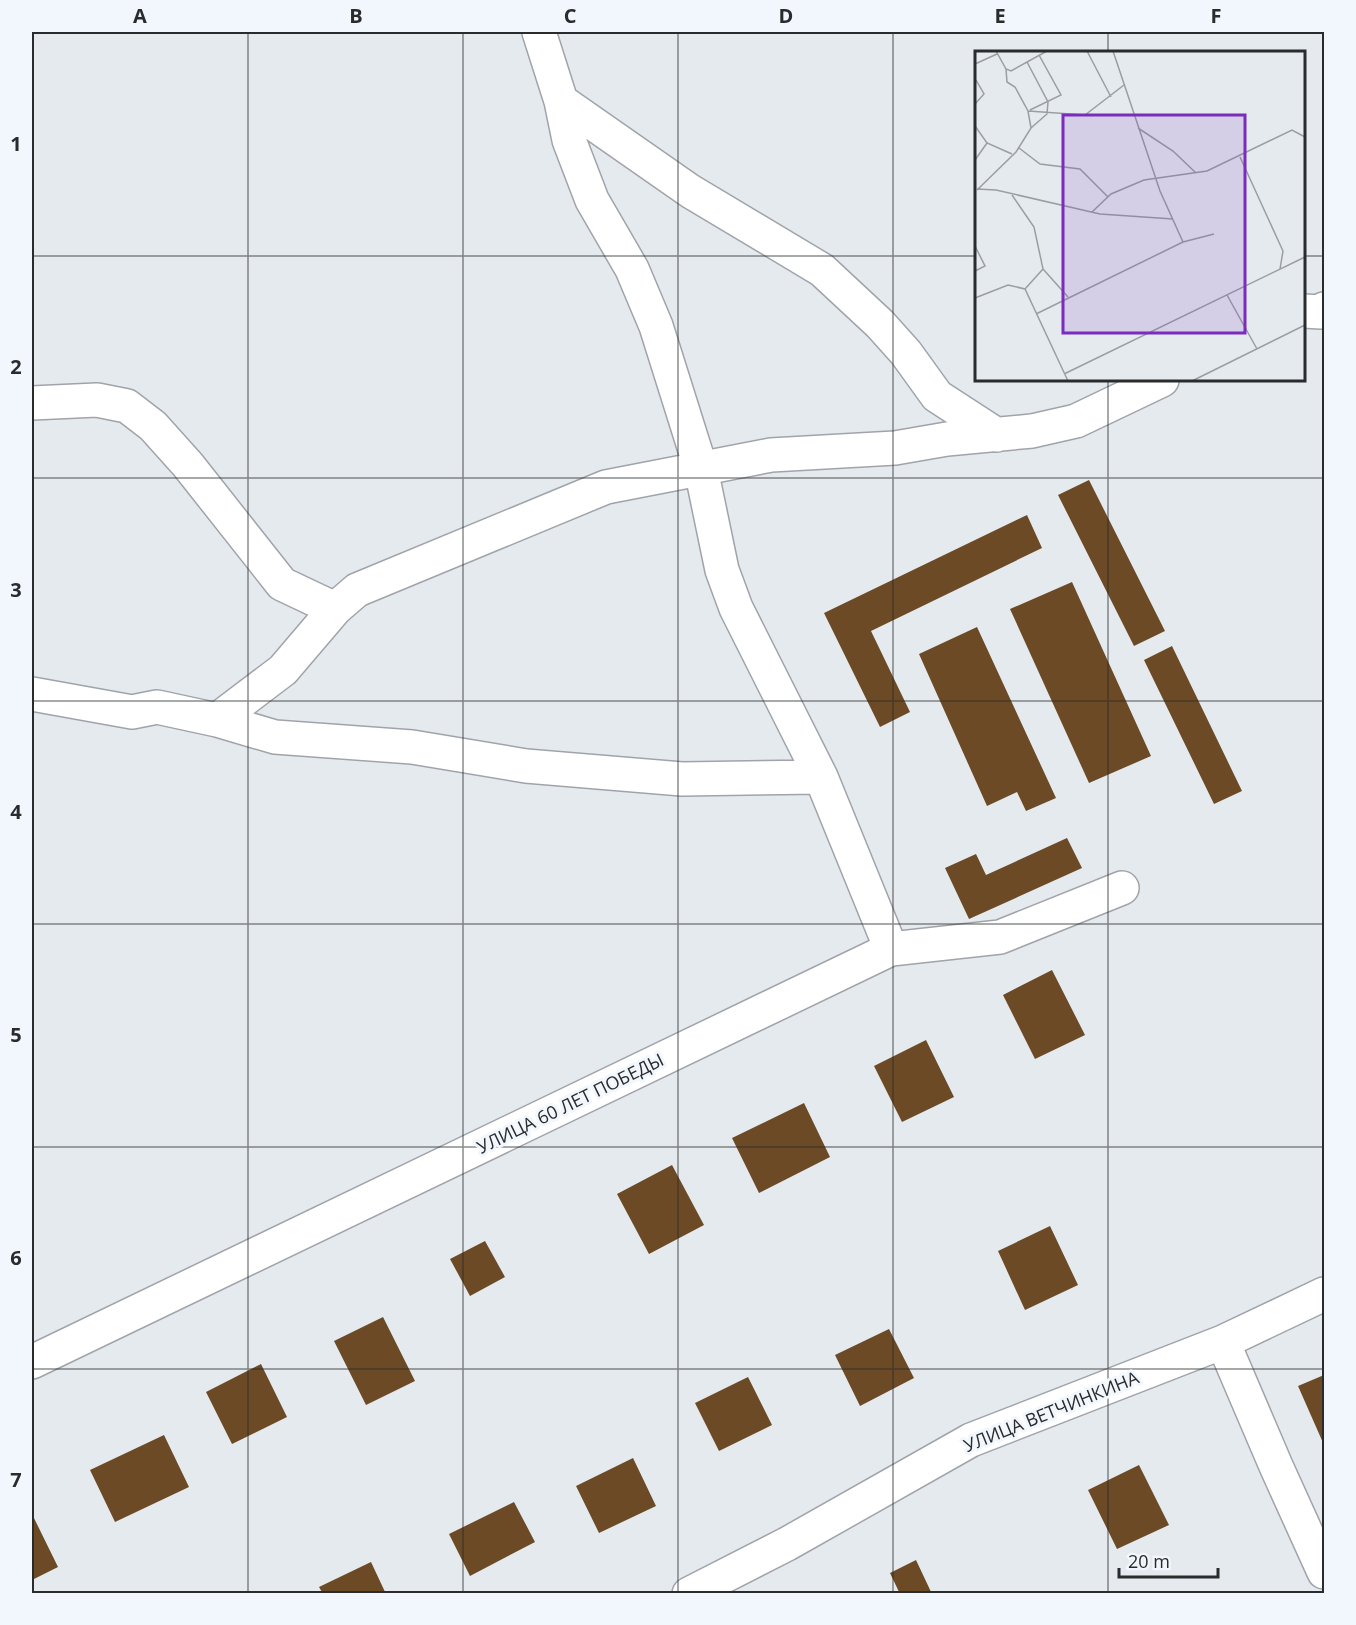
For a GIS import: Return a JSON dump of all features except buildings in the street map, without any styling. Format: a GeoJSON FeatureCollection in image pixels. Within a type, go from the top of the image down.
{"type":"FeatureCollection","features":[{"type":"Feature","properties":{"kind":"street"},"geometry":{"type":"LineString","coordinates":[[539,32],[561,101],[569,140],[592,200],[632,269],[656,326],[701,469],[722,570],[736,608],[821,777],[891,949]]}},
{"type":"Feature","properties":{"kind":"street"},"geometry":{"type":"LineString","coordinates":[[561,101],[690,191],[822,270],[880,324],[906,353],[937,396],[997,435]]}},
{"type":"Feature","properties":{"kind":"street"},"geometry":{"type":"LineString","coordinates":[[218,720],[283,670],[335,609],[357,590],[606,487],[771,455],[895,448],[947,439],[1032,431],[1076,421],[1160,381]]}},
{"type":"Feature","properties":{"kind":"street"},"geometry":{"type":"LineString","coordinates":[[32,403],[97,400],[127,406],[153,426],[174,449],[282,584],[335,609]]}},
{"type":"Feature","properties":{"kind":"street"},"geometry":{"type":"LineString","coordinates":[[32,694],[132,712],[157,707],[218,720],[275,737],[412,747],[526,766],[681,779],[821,777]]}},
{"type":"Feature","properties":{"kind":"street","name":"УЛИЦА 60 ЛЕТ ПОБЕДЫ"},"geometry":{"type":"LineString","coordinates":[[33,1360],[891,949],[1000,937],[1122,888]]}},
{"type":"Feature","properties":{"kind":"street","name":"УЛИЦА ВЕТЧИНКИНА"},"geometry":{"type":"LineString","coordinates":[[689,1593],[787,1544],[971,1440],[1223,1342],[1324,1294]]}},
{"type":"Feature","properties":{"kind":"street"},"geometry":{"type":"LineString","coordinates":[[1223,1342],[1324,1572]]}}]}
